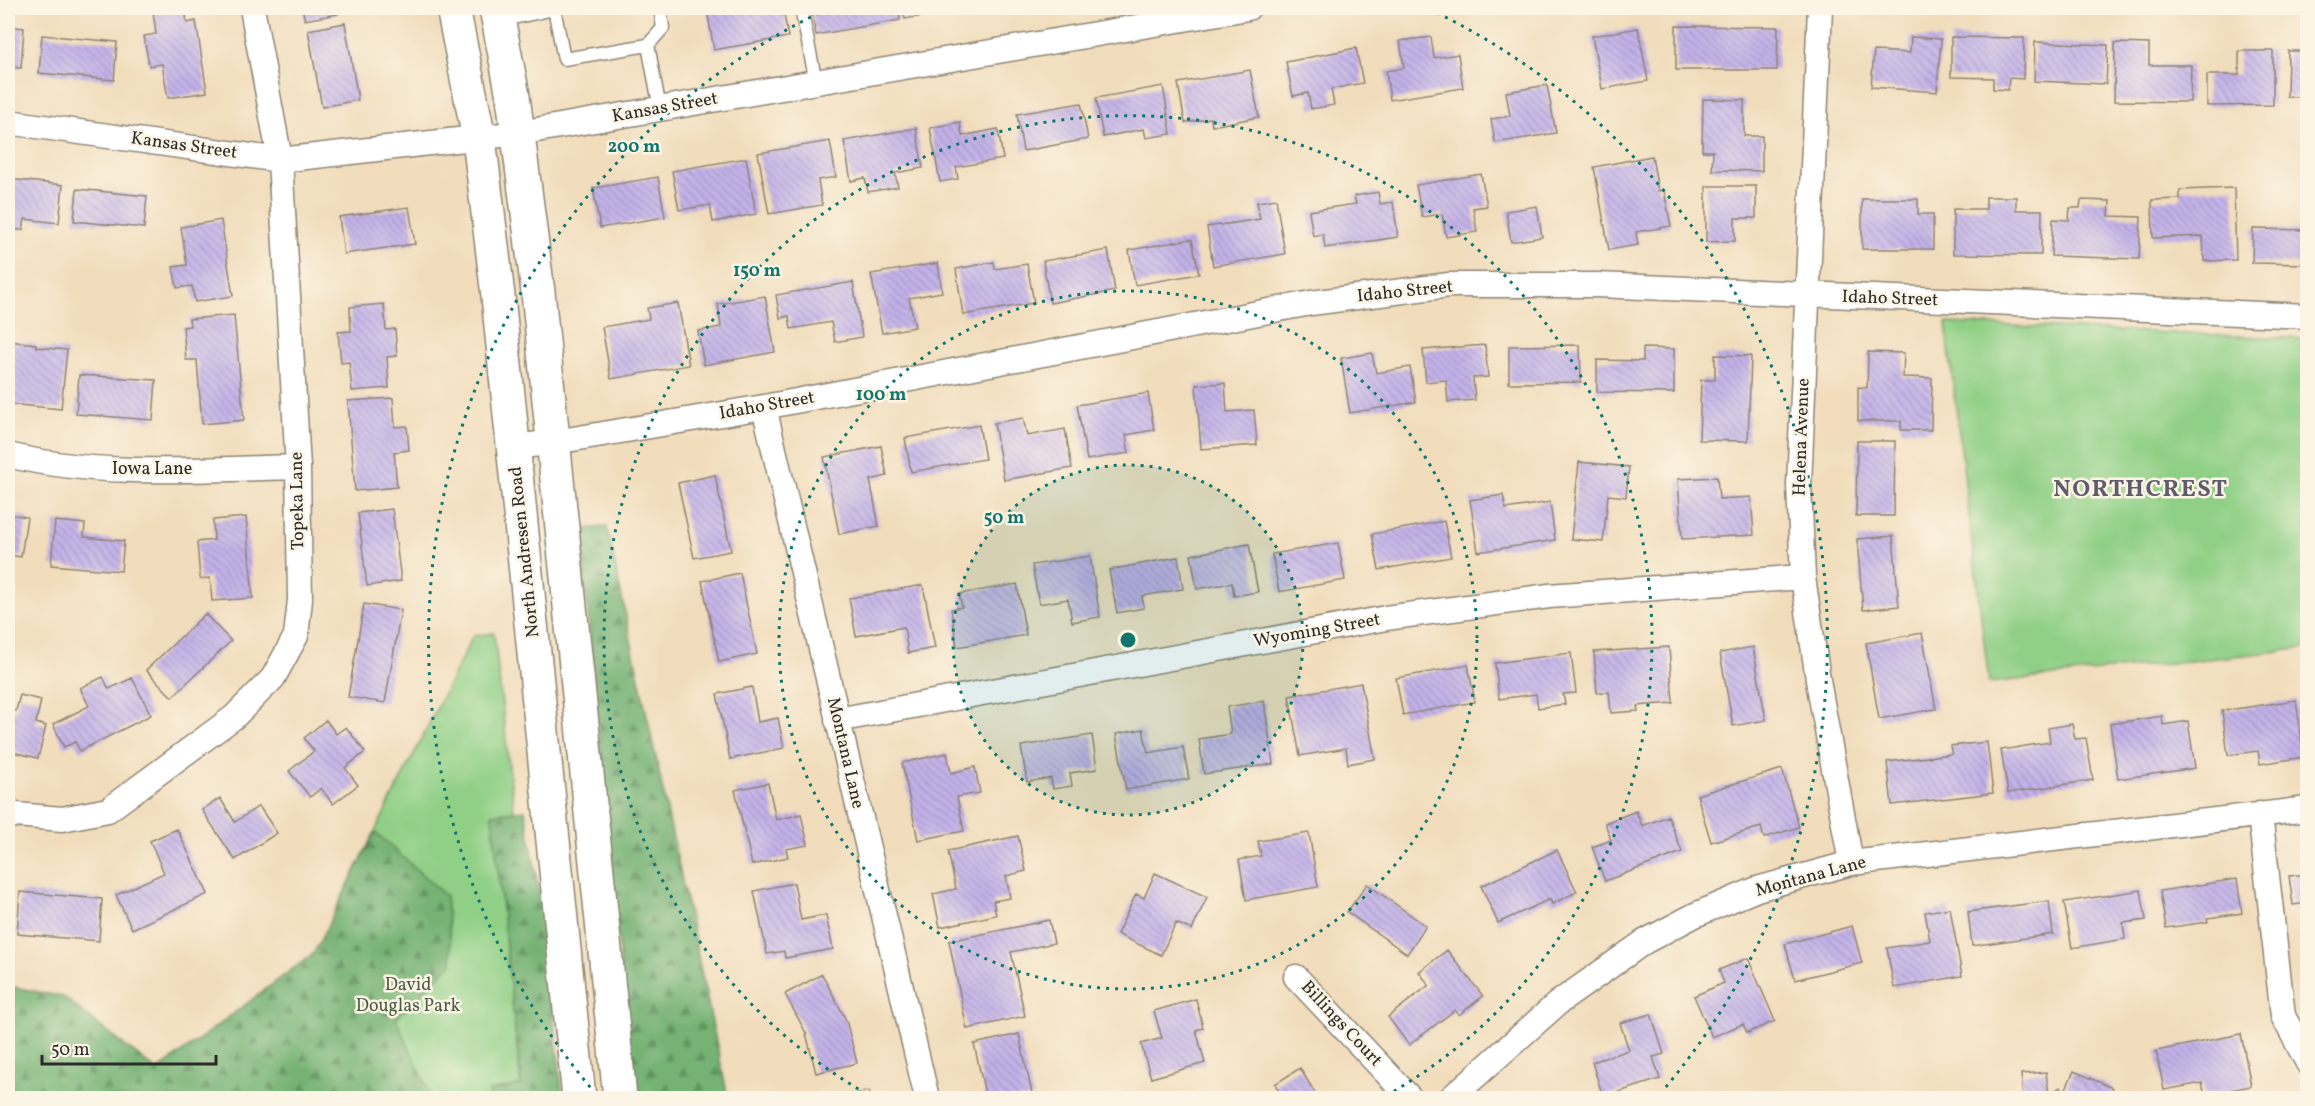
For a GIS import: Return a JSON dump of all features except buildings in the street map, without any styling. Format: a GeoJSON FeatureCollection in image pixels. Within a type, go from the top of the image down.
{"type":"FeatureCollection","features":[{"type":"Feature","properties":{"kind":"main road","name":"North Andresen Road"},"geometry":{"type":"LineString","coordinates":[[453,8],[479,138],[515,447],[579,1098]]}},
{"type":"Feature","properties":{"kind":"main road"},"geometry":{"type":"LineString","coordinates":[[497,14],[519,134],[555,442],[620,1098]]}},
{"type":"Feature","properties":{"kind":"street","name":"Topeka Lane"},"geometry":{"type":"LineString","coordinates":[[8,812],[16,815],[62,819],[108,810],[234,717],[273,678],[296,636],[300,600],[298,466],[280,160],[252,8]]}},
{"type":"Feature","properties":{"kind":"street","name":"Kansas Street"},"geometry":{"type":"LineString","coordinates":[[8,122],[280,160],[519,134],[816,82],[1170,14],[1248,8]]}},
{"type":"Feature","properties":{"kind":"street","name":"Helena Avenue"},"geometry":{"type":"LineString","coordinates":[[1820,8],[1799,485],[1803,577],[1819,686],[1851,863]]}},
{"type":"Feature","properties":{"kind":"street","name":"Idaho Street"},"geometry":{"type":"LineString","coordinates":[[515,447],[764,407],[1311,303],[1449,285],[1597,285],[1807,296],[2307,316]]}},
{"type":"Feature","properties":{"kind":"street","name":"Montana Lane"},"geometry":{"type":"LineString","coordinates":[[764,407],[927,1098]]}},
{"type":"Feature","properties":{"kind":"street","name":"Iowa Lane"},"geometry":{"type":"LineString","coordinates":[[8,455],[30,461],[122,470],[298,466]]}},
{"type":"Feature","properties":{"kind":"street","name":"Wyoming Street"},"geometry":{"type":"LineString","coordinates":[[837,720],[1386,618],[1549,596],[1803,577]]}},
{"type":"Feature","properties":{"kind":"street","name":"Montana Lane"},"geometry":{"type":"LineString","coordinates":[[1451,1098],[1558,1002],[1644,942],[1695,915],[1757,889],[1851,863],[2307,809]]}},
{"type":"Feature","properties":{"kind":"street"},"geometry":{"type":"LineString","coordinates":[[2260,814],[2283,1016],[2307,1063]]}},
{"type":"Feature","properties":{"kind":"street","name":"Billings Court"},"geometry":{"type":"LineString","coordinates":[[1296,976],[1410,1098]]}},
{"type":"Feature","properties":{"kind":"lane"},"geometry":{"type":"LineString","coordinates":[[497,14],[554,8],[564,59],[648,45],[663,28],[660,8]]}},
{"type":"Feature","properties":{"kind":"lane"},"geometry":{"type":"LineString","coordinates":[[801,8],[816,82]]}},
{"type":"Feature","properties":{"kind":"lane"},"geometry":{"type":"LineString","coordinates":[[648,45],[660,109]]}},
{"type":"Feature","properties":{"kind":"green space"},"geometry":{"type":"Polygon","coordinates":[[[1946,323],[2307,339],[2307,648],[1989,683],[1946,323]]]}},
{"type":"Feature","properties":{"kind":"green space"},"geometry":{"type":"Polygon","coordinates":[[[607,527],[729,1098],[629,1098],[620,960],[580,529],[607,527]]]}},
{"type":"Feature","properties":{"kind":"green space","name":"David Douglas Park"},"geometry":{"type":"Polygon","coordinates":[[[494,633],[514,811],[492,814],[521,1086],[489,1091],[490,1098],[8,1098],[8,986],[63,997],[157,1071],[314,953],[473,636],[494,633]]]}},
{"type":"Feature","properties":{"kind":"green space"},"geometry":{"type":"Polygon","coordinates":[[[525,810],[539,891],[563,1098],[490,1098],[489,1091],[521,1085],[492,814],[525,810]]]}},
{"type":"Feature","properties":{"kind":"green space"},"geometry":{"type":"Polygon","coordinates":[[[375,832],[446,896],[452,963],[396,1019],[432,1098],[8,1098],[8,986],[63,997],[157,1071],[314,953],[375,832]]]}},
{"type":"Feature","properties":{"kind":"district","name":"NORTHCREST"},"geometry":{"type":"Point","coordinates":[2141,490]}}]}
